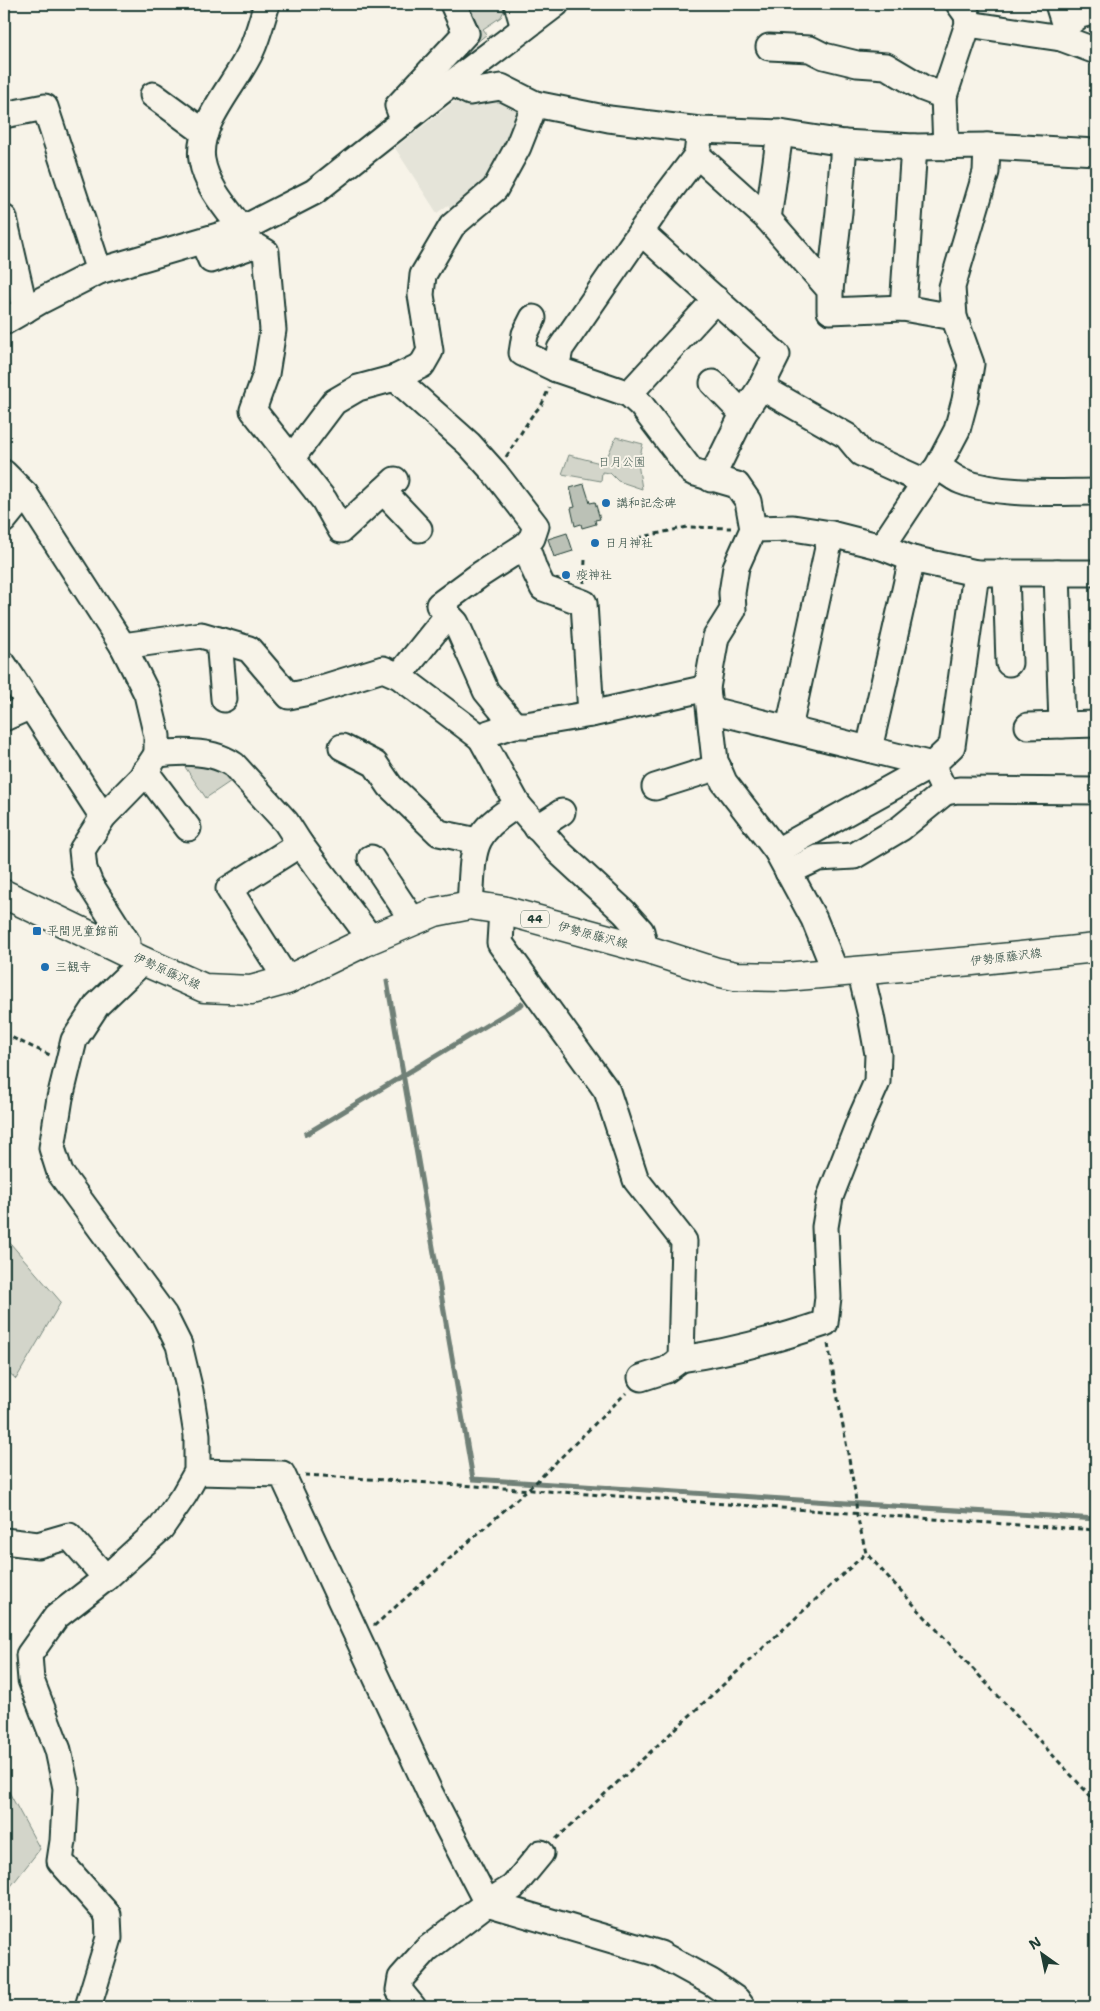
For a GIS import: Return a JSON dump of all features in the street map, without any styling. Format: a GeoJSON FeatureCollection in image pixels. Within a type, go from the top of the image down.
{"type":"FeatureCollection","features":[{"type":"Feature","properties":{"kind":"main road","name":"伊勢原藤沢線"},"geometry":{"type":"LineString","coordinates":[[4,894],[134,957],[204,988],[251,990],[287,980],[413,921],[435,912],[470,905],[502,910],[736,976],[785,977],[1096,948]]}},
{"type":"Feature","properties":{"kind":"street"},"geometry":{"type":"LineString","coordinates":[[242,229],[214,190],[202,162],[200,143],[212,118],[251,51],[267,4]]}},
{"type":"Feature","properties":{"kind":"street"},"geometry":{"type":"LineString","coordinates":[[404,122],[398,106],[466,32],[453,4]]}},
{"type":"Feature","properties":{"kind":"street"},"geometry":{"type":"LineString","coordinates":[[517,4],[524,28]]}},
{"type":"Feature","properties":{"kind":"street"},"geometry":{"type":"LineString","coordinates":[[4,218],[14,316],[99,271],[204,242],[242,229],[314,192],[556,4]]}},
{"type":"Feature","properties":{"kind":"street"},"geometry":{"type":"LineString","coordinates":[[946,147],[944,96],[964,14],[1061,22],[1096,11]]}},
{"type":"Feature","properties":{"kind":"street"},"geometry":{"type":"LineString","coordinates":[[1061,22],[1096,50]]}},
{"type":"Feature","properties":{"kind":"street"},"geometry":{"type":"LineString","coordinates":[[769,47],[810,49],[824,56],[857,64],[886,66],[923,88],[944,96]]}},
{"type":"Feature","properties":{"kind":"street"},"geometry":{"type":"LineString","coordinates":[[452,83],[470,92],[501,87],[535,104],[609,119],[700,130],[780,132],[844,142],[914,147],[986,146],[1096,152]]}},
{"type":"Feature","properties":{"kind":"street"},"geometry":{"type":"LineString","coordinates":[[153,95],[205,133]]}},
{"type":"Feature","properties":{"kind":"street"},"geometry":{"type":"LineString","coordinates":[[291,459],[334,402],[358,388],[396,378],[422,365],[430,351],[421,295],[423,275],[452,226],[495,188],[518,147],[535,104]]}},
{"type":"Feature","properties":{"kind":"street"},"geometry":{"type":"LineString","coordinates":[[4,115],[45,107],[99,271]]}},
{"type":"Feature","properties":{"kind":"street"},"geometry":{"type":"LineString","coordinates":[[556,369],[560,349],[697,155],[700,130]]}},
{"type":"Feature","properties":{"kind":"street"},"geometry":{"type":"LineString","coordinates":[[768,219],[780,132]]}},
{"type":"Feature","properties":{"kind":"street"},"geometry":{"type":"LineString","coordinates":[[844,142],[840,212],[830,290],[830,311],[903,308],[954,317]]}},
{"type":"Feature","properties":{"kind":"street"},"geometry":{"type":"LineString","coordinates":[[882,547],[931,474],[957,430],[965,400],[971,364],[954,317],[952,288],[986,172],[986,146]]}},
{"type":"Feature","properties":{"kind":"street"},"geometry":{"type":"LineString","coordinates":[[903,308],[914,147]]}},
{"type":"Feature","properties":{"kind":"street"},"geometry":{"type":"LineString","coordinates":[[697,155],[768,219],[830,290]]}},
{"type":"Feature","properties":{"kind":"street"},"geometry":{"type":"LineString","coordinates":[[641,232],[777,354],[776,392]]}},
{"type":"Feature","properties":{"kind":"street"},"geometry":{"type":"LineString","coordinates":[[204,242],[211,260],[254,245],[266,252],[273,330],[266,374],[253,410],[324,500],[341,530],[389,485],[419,529]]}},
{"type":"Feature","properties":{"kind":"street"},"geometry":{"type":"LineString","coordinates":[[629,394],[716,299]]}},
{"type":"Feature","properties":{"kind":"street"},"geometry":{"type":"LineString","coordinates":[[533,318],[525,334],[522,353],[556,369],[629,394],[641,405],[692,472],[711,479],[737,484],[748,501],[753,528],[736,567],[732,593],[733,610],[716,637],[709,699],[715,761],[724,782],[782,861],[814,919],[831,961],[832,972]]}},
{"type":"Feature","properties":{"kind":"street"},"geometry":{"type":"LineString","coordinates":[[396,378],[469,444],[495,473],[536,526],[532,538],[526,545],[481,574],[439,606],[456,623],[486,691],[528,729]]}},
{"type":"Feature","properties":{"kind":"street"},"geometry":{"type":"LineString","coordinates":[[713,383],[743,414]]}},
{"type":"Feature","properties":{"kind":"street"},"geometry":{"type":"LineString","coordinates":[[711,479],[743,414],[776,392]]}},
{"type":"Feature","properties":{"kind":"street"},"geometry":{"type":"LineString","coordinates":[[776,392],[839,425],[861,454],[983,488],[1040,492],[1096,492]]}},
{"type":"Feature","properties":{"kind":"street"},"geometry":{"type":"LineString","coordinates":[[4,473],[25,494],[123,646],[147,694],[157,736],[151,762],[141,778],[103,817],[82,850],[84,869],[90,884],[127,942],[134,957],[97,1005],[74,1040],[60,1098],[52,1148],[60,1173],[164,1315],[179,1345],[190,1391],[197,1435],[197,1472],[184,1495],[161,1528],[106,1578],[56,1617],[29,1656],[31,1680],[58,1750],[66,1788],[60,1860],[108,1915],[109,1938],[88,2007]]}},
{"type":"Feature","properties":{"kind":"street"},"geometry":{"type":"LineString","coordinates":[[4,520],[25,494]]}},
{"type":"Feature","properties":{"kind":"street"},"geometry":{"type":"LineString","coordinates":[[753,528],[793,528],[831,534],[882,547],[912,559],[976,573],[1096,572]]}},
{"type":"Feature","properties":{"kind":"street"},"geometry":{"type":"LineString","coordinates":[[789,728],[831,534]]}},
{"type":"Feature","properties":{"kind":"street"},"geometry":{"type":"LineString","coordinates":[[526,545],[543,588],[584,603],[591,714]]}},
{"type":"Feature","properties":{"kind":"street"},"geometry":{"type":"LineString","coordinates":[[869,748],[912,559]]}},
{"type":"Feature","properties":{"kind":"street"},"geometry":{"type":"LineString","coordinates":[[782,861],[932,765],[952,746],[976,573]]}},
{"type":"Feature","properties":{"kind":"street"},"geometry":{"type":"LineString","coordinates":[[1006,573],[1009,663]]}},
{"type":"Feature","properties":{"kind":"street"},"geometry":{"type":"LineString","coordinates":[[1057,573],[1062,725]]}},
{"type":"Feature","properties":{"kind":"street"},"geometry":{"type":"LineString","coordinates":[[399,676],[448,616]]}},
{"type":"Feature","properties":{"kind":"street"},"geometry":{"type":"LineString","coordinates":[[123,646],[201,635],[249,649],[289,696],[309,692],[383,669],[399,676],[481,738],[518,805],[559,852],[624,912],[641,931],[645,949]]}},
{"type":"Feature","properties":{"kind":"street"},"geometry":{"type":"LineString","coordinates":[[219,640],[224,699]]}},
{"type":"Feature","properties":{"kind":"street"},"geometry":{"type":"LineString","coordinates":[[4,665],[103,817]]}},
{"type":"Feature","properties":{"kind":"street"},"geometry":{"type":"LineString","coordinates":[[481,738],[489,733],[528,729],[591,714],[709,699],[789,728],[932,765],[945,792]]}},
{"type":"Feature","properties":{"kind":"street"},"geometry":{"type":"LineString","coordinates":[[4,718],[31,706]]}},
{"type":"Feature","properties":{"kind":"street"},"geometry":{"type":"LineString","coordinates":[[1028,726],[1096,724]]}},
{"type":"Feature","properties":{"kind":"street"},"geometry":{"type":"LineString","coordinates":[[151,762],[179,751],[224,758],[234,766],[286,822],[371,940]]}},
{"type":"Feature","properties":{"kind":"street"},"geometry":{"type":"LineString","coordinates":[[346,755],[375,764],[390,786],[440,833],[477,840]]}},
{"type":"Feature","properties":{"kind":"street"},"geometry":{"type":"LineString","coordinates":[[151,762],[188,828]]}},
{"type":"Feature","properties":{"kind":"street"},"geometry":{"type":"LineString","coordinates":[[655,787],[718,767]]}},
{"type":"Feature","properties":{"kind":"street"},"geometry":{"type":"LineString","coordinates":[[782,861],[854,856],[901,828],[945,792],[959,790],[1096,791]]}},
{"type":"Feature","properties":{"kind":"street"},"geometry":{"type":"LineString","coordinates":[[470,905],[477,840],[484,829],[498,816],[518,805]]}},
{"type":"Feature","properties":{"kind":"street"},"geometry":{"type":"LineString","coordinates":[[537,828],[562,812]]}},
{"type":"Feature","properties":{"kind":"street"},"geometry":{"type":"LineString","coordinates":[[287,980],[229,889],[300,844]]}},
{"type":"Feature","properties":{"kind":"street"},"geometry":{"type":"LineString","coordinates":[[371,858],[413,921]]}},
{"type":"Feature","properties":{"kind":"street"},"geometry":{"type":"LineString","coordinates":[[502,910],[500,943],[607,1091],[636,1180],[684,1241],[681,1359]]}},
{"type":"Feature","properties":{"kind":"street"},"geometry":{"type":"LineString","coordinates":[[640,1378],[666,1370],[681,1359],[716,1354],[796,1333],[825,1323],[828,1297],[825,1227],[830,1197],[860,1118],[877,1082],[878,1054],[860,970]]}},
{"type":"Feature","properties":{"kind":"street"},"geometry":{"type":"LineString","coordinates":[[197,1472],[282,1474],[430,1793],[487,1903],[660,1954],[711,1982],[737,2000],[742,2007]]}},
{"type":"Feature","properties":{"kind":"street"},"geometry":{"type":"LineString","coordinates":[[4,1541],[38,1544],[69,1536],[106,1578]]}},
{"type":"Feature","properties":{"kind":"street"},"geometry":{"type":"LineString","coordinates":[[413,2007],[399,1990],[401,1978],[427,1949],[487,1903],[513,1887],[541,1853]]}},
{"type":"Feature","properties":{"kind":"path"},"geometry":{"type":"LineString","coordinates":[[495,473],[530,417],[542,404]]}},
{"type":"Feature","properties":{"kind":"path"},"geometry":{"type":"LineString","coordinates":[[638,538],[686,527],[706,527]]}},
{"type":"Feature","properties":{"kind":"path"},"geometry":{"type":"LineString","coordinates":[[584,582],[585,560]]}},
{"type":"Feature","properties":{"kind":"path"},"geometry":{"type":"LineString","coordinates":[[4,1034],[68,1064]]}},
{"type":"Feature","properties":{"kind":"path"},"geometry":{"type":"LineString","coordinates":[[825,1323],[855,1492],[857,1515],[866,1553],[1096,1802]]}},
{"type":"Feature","properties":{"kind":"path"},"geometry":{"type":"LineString","coordinates":[[359,1640],[528,1488],[640,1378]]}},
{"type":"Feature","properties":{"kind":"path"},"geometry":{"type":"LineString","coordinates":[[282,1474],[528,1488],[857,1515],[1096,1530]]}},
{"type":"Feature","properties":{"kind":"path"},"geometry":{"type":"LineString","coordinates":[[541,1853],[866,1553]]}},
{"type":"Feature","properties":{"kind":"shaded area"},"geometry":{"type":"Polygon","coordinates":[[[494,96],[527,107],[491,185],[454,214],[448,205],[437,213],[395,148],[454,102],[466,103],[494,96]]]}},
{"type":"Feature","properties":{"kind":"green space"},"geometry":{"type":"Polygon","coordinates":[[[461,4],[505,4],[506,6],[501,17],[483,29],[487,34],[448,66],[461,4]]]}},
{"type":"Feature","properties":{"kind":"green space","name":"日月公園"},"geometry":{"type":"Polygon","coordinates":[[[616,437],[643,444],[638,463],[642,489],[618,481],[610,473],[602,472],[601,481],[562,474],[569,455],[604,464],[616,437]]]}},
{"type":"Feature","properties":{"kind":"green space"},"geometry":{"type":"Polygon","coordinates":[[[185,755],[237,777],[206,798],[181,761],[185,755]]]}},
{"type":"Feature","properties":{"kind":"green space"},"geometry":{"type":"Polygon","coordinates":[[[4,1236],[61,1302],[16,1379],[4,1368],[4,1236]]]}},
{"type":"Feature","properties":{"kind":"green space"},"geometry":{"type":"Polygon","coordinates":[[[4,1783],[40,1849],[4,1895],[4,1783]]]}},
{"type":"Feature","properties":{"kind":"building"},"geometry":{"type":"Polygon","coordinates":[[[584,484],[590,503],[595,502],[600,519],[595,520],[596,524],[582,528],[581,524],[575,526],[571,508],[575,507],[570,488],[584,484]]]}},
{"type":"Feature","properties":{"kind":"building"},"geometry":{"type":"Polygon","coordinates":[[[567,533],[573,551],[554,557],[548,539],[567,533]]]}},
{"type":"Feature","properties":{"kind":"waterway"},"geometry":{"type":"LineString","coordinates":[[387,981],[473,1479],[1096,1519]]}},
{"type":"Feature","properties":{"kind":"waterway"},"geometry":{"type":"LineString","coordinates":[[306,1134],[522,1004]]}},
{"type":"Feature","properties":{"kind":"place","name":"講和記念碑"},"geometry":{"type":"Point","coordinates":[606,503]}},
{"type":"Feature","properties":{"kind":"place","name":"日月神社"},"geometry":{"type":"Point","coordinates":[595,543]}},
{"type":"Feature","properties":{"kind":"place","name":"疫神社"},"geometry":{"type":"Point","coordinates":[566,575]}},
{"type":"Feature","properties":{"kind":"place","name":"平間児童館前"},"geometry":{"type":"Point","coordinates":[37,931]}},
{"type":"Feature","properties":{"kind":"place","name":"三観寺"},"geometry":{"type":"Point","coordinates":[45,967]}}]}
